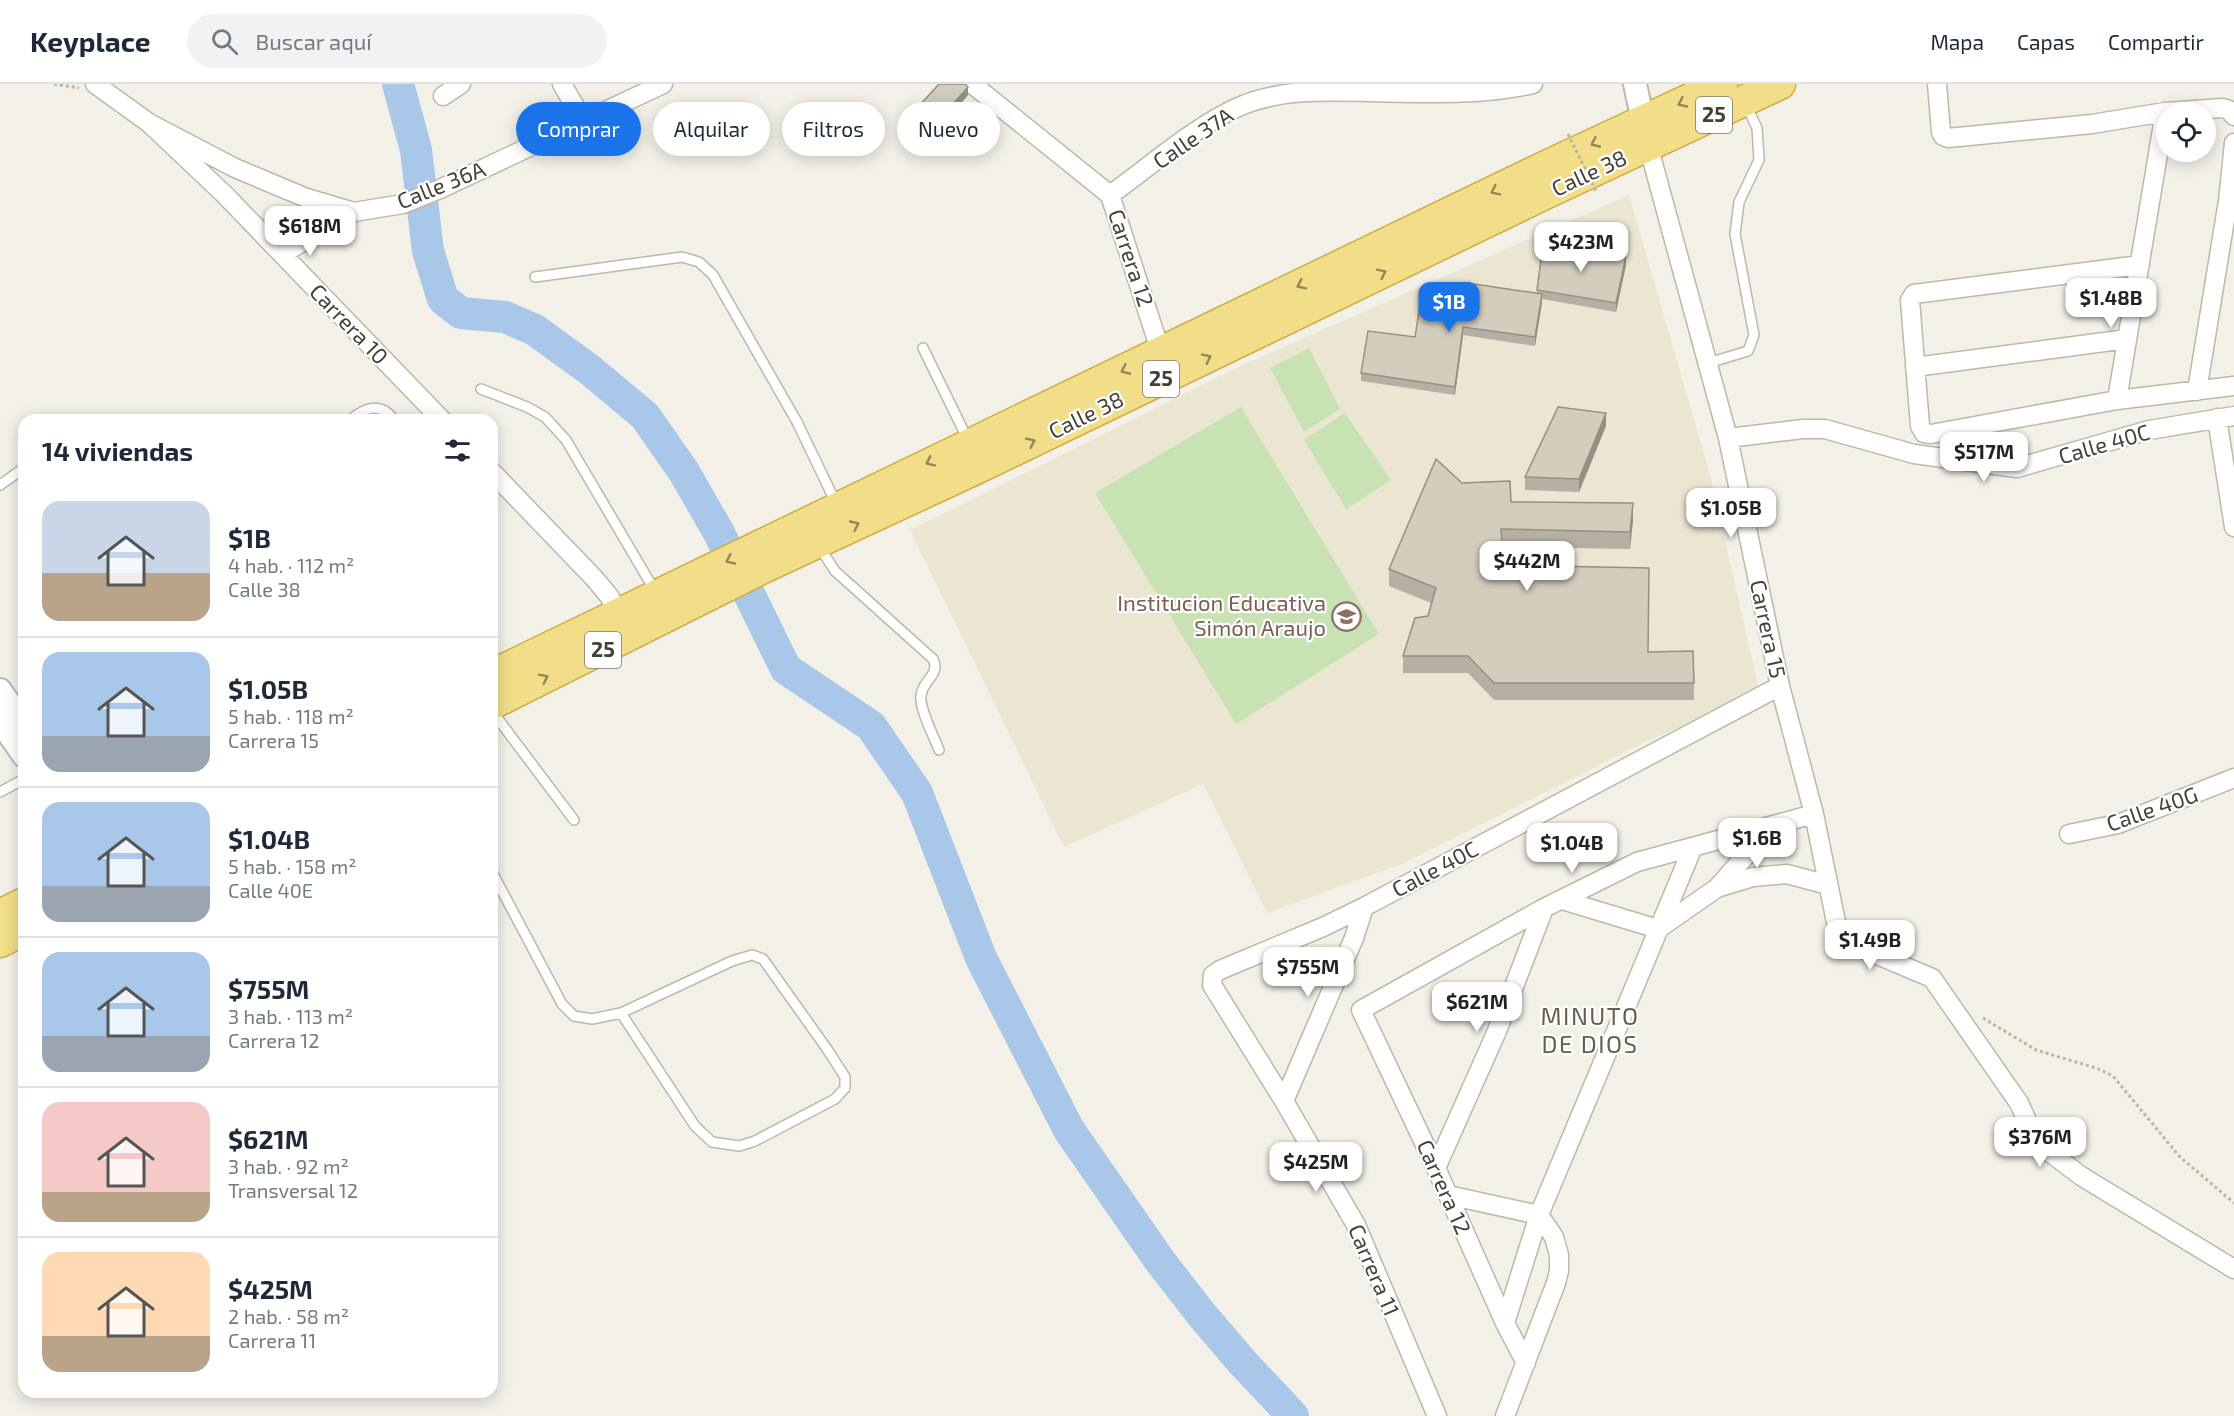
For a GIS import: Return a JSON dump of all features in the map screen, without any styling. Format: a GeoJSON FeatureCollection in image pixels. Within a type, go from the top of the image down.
{"type":"FeatureCollection","features":[{"type":"Feature","properties":{"kind":"highway","name":"Calle 38"},"geometry":{"type":"LineString","coordinates":[[498,700],[625,624],[760,557],[838,507],[975,455],[1733,92],[1780,84]]}},
{"type":"Feature","properties":{"kind":"highway","name":"Calle 38"},"geometry":{"type":"LineString","coordinates":[[760,557],[817,543],[1161,353],[1526,175],[1645,134]]}},
{"type":"Feature","properties":{"kind":"highway","name":"Calle 38"},"geometry":{"type":"LineString","coordinates":[[498,669],[625,624]]}},
{"type":"Feature","properties":{"kind":"highway"},"geometry":{"type":"LineString","coordinates":[[0,915],[18,906]]}},
{"type":"Feature","properties":{"kind":"highway"},"geometry":{"type":"LineString","coordinates":[[0,942],[18,933]]}},
{"type":"Feature","properties":{"kind":"street","name":"Carrera 10"},"geometry":{"type":"LineString","coordinates":[[95,84],[149,123],[225,195],[436,414]]}},
{"type":"Feature","properties":{"kind":"street"},"geometry":{"type":"LineString","coordinates":[[443,96],[461,84]]}},
{"type":"Feature","properties":{"kind":"street"},"geometry":{"type":"LineString","coordinates":[[562,84],[572,102]]}},
{"type":"Feature","properties":{"kind":"street","name":"Calle 36A"},"geometry":{"type":"LineString","coordinates":[[626,102],[663,84]]}},
{"type":"Feature","properties":{"kind":"street","name":"Calle 37A"},"geometry":{"type":"LineString","coordinates":[[1110,195],[1210,122],[1243,105],[1302,87],[1466,94],[1533,84]]}},
{"type":"Feature","properties":{"kind":"street"},"geometry":{"type":"LineString","coordinates":[[1635,84],[1645,134]]}},
{"type":"Feature","properties":{"kind":"street"},"geometry":{"type":"LineString","coordinates":[[1937,84],[1943,136],[1948,138],[2092,124],[2156,113]]}},
{"type":"Feature","properties":{"kind":"street","name":"Carrera 12"},"geometry":{"type":"LineString","coordinates":[[978,86],[1110,195],[1161,353]]}},
{"type":"Feature","properties":{"kind":"street"},"geometry":{"type":"LineString","coordinates":[[2216,108],[2229,110],[2234,116]]}},
{"type":"Feature","properties":{"kind":"street","name":"Calle 36A"},"geometry":{"type":"LineString","coordinates":[[149,123],[235,168],[304,196],[354,212],[403,204],[516,154]]}},
{"type":"Feature","properties":{"kind":"street","name":"Carrera 15"},"geometry":{"type":"LineString","coordinates":[[1645,134],[1728,438],[1780,686],[1814,814],[1837,927],[1849,943],[1932,978],[2019,1103],[2033,1134],[2044,1148],[2081,1176],[2234,1269]]}},
{"type":"Feature","properties":{"kind":"street"},"geometry":{"type":"LineString","coordinates":[[2197,390],[2228,201],[2234,142]]}},
{"type":"Feature","properties":{"kind":"street"},"geometry":{"type":"LineString","coordinates":[[2117,400],[2156,162]]}},
{"type":"Feature","properties":{"kind":"street"},"geometry":{"type":"LineString","coordinates":[[282,255],[354,212]]}},
{"type":"Feature","properties":{"kind":"street"},"geometry":{"type":"LineString","coordinates":[[2140,265],[1914,294],[1910,300],[1920,426],[1924,433],[1931,434],[2117,400],[2234,386]]}},
{"type":"Feature","properties":{"kind":"street"},"geometry":{"type":"LineString","coordinates":[[1915,367],[2127,339]]}},
{"type":"Feature","properties":{"kind":"street"},"geometry":{"type":"LineString","coordinates":[[2226,417],[2234,527]]}},
{"type":"Feature","properties":{"kind":"street","name":"Calle 40C"},"geometry":{"type":"LineString","coordinates":[[1728,438],[1803,429],[1825,429],[1914,454],[2018,468],[2149,430],[2226,417]]}},
{"type":"Feature","properties":{"kind":"street"},"geometry":{"type":"LineString","coordinates":[[498,478],[594,578],[625,624]]}},
{"type":"Feature","properties":{"kind":"street","name":"Calle 40C"},"geometry":{"type":"LineString","coordinates":[[1214,975],[1220,970],[1323,927],[1364,907],[1780,686]]}},
{"type":"Feature","properties":{"kind":"street"},"geometry":{"type":"LineString","coordinates":[[0,690],[18,717]]}},
{"type":"Feature","properties":{"kind":"street"},"geometry":{"type":"LineString","coordinates":[[0,721],[18,747]]}},
{"type":"Feature","properties":{"kind":"street","name":"Calle 40G"},"geometry":{"type":"LineString","coordinates":[[2068,834],[2118,824],[2234,778]]}},
{"type":"Feature","properties":{"kind":"street"},"geometry":{"type":"LineString","coordinates":[[1436,1168],[1497,1031],[1544,908],[1637,862],[1814,814]]}},
{"type":"Feature","properties":{"kind":"street"},"geometry":{"type":"LineString","coordinates":[[1658,929],[1717,888],[1771,826]]}},
{"type":"Feature","properties":{"kind":"street"},"geometry":{"type":"LineString","coordinates":[[1505,1323],[1539,1215],[1693,846]]}},
{"type":"Feature","properties":{"kind":"street"},"geometry":{"type":"LineString","coordinates":[[1717,888],[1753,877],[1786,874],[1828,885]]}},
{"type":"Feature","properties":{"kind":"street"},"geometry":{"type":"LineString","coordinates":[[1562,900],[1658,929]]}},
{"type":"Feature","properties":{"kind":"street"},"geometry":{"type":"LineString","coordinates":[[1284,1101],[1354,938],[1364,907]]}},
{"type":"Feature","properties":{"kind":"street","name":"Carrera 12"},"geometry":{"type":"LineString","coordinates":[[1526,1363],[1505,1323],[1448,1194],[1361,1010],[1544,908]]}},
{"type":"Feature","properties":{"kind":"street","name":"Carrera 11"},"geometry":{"type":"LineString","coordinates":[[1214,975],[1212,985],[1284,1101],[1356,1225],[1437,1416]]}},
{"type":"Feature","properties":{"kind":"street"},"geometry":{"type":"LineString","coordinates":[[1448,1194],[1539,1215],[1554,1237],[1559,1255],[1556,1283],[1505,1416]]}},
{"type":"Feature","properties":{"kind":"lane"},"geometry":{"type":"LineString","coordinates":[[1708,363],[1748,351],[1754,335],[1736,234],[1739,201],[1759,160],[1757,128],[1733,92]]}},
{"type":"Feature","properties":{"kind":"lane"},"geometry":{"type":"LineString","coordinates":[[535,277],[682,257],[699,262],[713,275],[797,422],[838,507]]}},
{"type":"Feature","properties":{"kind":"lane"},"geometry":{"type":"LineString","coordinates":[[923,348],[975,455]]}},
{"type":"Feature","properties":{"kind":"lane"},"geometry":{"type":"LineString","coordinates":[[481,389],[527,407],[545,417],[566,440],[662,605]]}},
{"type":"Feature","properties":{"kind":"lane"},"geometry":{"type":"LineString","coordinates":[[357,414],[371,408],[385,411],[388,414]]}},
{"type":"Feature","properties":{"kind":"lane"},"geometry":{"type":"LineString","coordinates":[[0,485],[18,472]]}},
{"type":"Feature","properties":{"kind":"lane"},"geometry":{"type":"LineString","coordinates":[[817,543],[835,571],[936,664],[936,671],[923,687],[921,702],[939,750]]}},
{"type":"Feature","properties":{"kind":"lane"},"geometry":{"type":"LineString","coordinates":[[498,719],[574,820]]}},
{"type":"Feature","properties":{"kind":"lane"},"geometry":{"type":"LineString","coordinates":[[0,792],[18,782]]}},
{"type":"Feature","properties":{"kind":"lane"},"geometry":{"type":"LineString","coordinates":[[498,883],[562,1004],[574,1016],[592,1019],[621,1013],[732,961],[752,955],[763,959],[827,1049],[844,1077],[845,1088],[836,1099],[755,1141],[739,1146],[712,1142],[695,1126],[621,1013]]}},
{"type":"Feature","properties":{"kind":"path"},"geometry":{"type":"LineString","coordinates":[[1568,134],[1596,191]]}},
{"type":"Feature","properties":{"kind":"path"},"geometry":{"type":"LineString","coordinates":[[1976,1012],[1993,1026],[2036,1050],[2096,1068],[2113,1076],[2180,1157],[2234,1203]]}},
{"type":"Feature","properties":{"kind":"shaded area","name":"Institucion Educativa Simón Araujo"},"geometry":{"type":"Polygon","coordinates":[[[1629,195],[1710,475],[1760,694],[1649,740],[1404,863],[1267,913],[1203,784],[1064,847],[910,530],[1247,363],[1629,195]]]}},
{"type":"Feature","properties":{"kind":"green space"},"geometry":{"type":"Polygon","coordinates":[[[1309,348],[1340,409],[1304,432],[1270,368],[1309,348]]]}},
{"type":"Feature","properties":{"kind":"green space"},"geometry":{"type":"Polygon","coordinates":[[[1241,407],[1379,634],[1236,724],[1095,493],[1241,407]]]}},
{"type":"Feature","properties":{"kind":"green space"},"geometry":{"type":"Polygon","coordinates":[[[1345,413],[1391,480],[1346,509],[1304,440],[1345,413]]]}},
{"type":"Feature","properties":{"kind":"building"},"geometry":{"type":"Polygon","coordinates":[[[939,84],[965,84],[968,87],[955,102],[923,102],[939,84]]]}},
{"type":"Feature","properties":{"kind":"building"},"geometry":{"type":"Polygon","coordinates":[[[1543,244],[1626,256],[1616,303],[1537,290],[1543,244]]]}},
{"type":"Feature","properties":{"kind":"building"},"geometry":{"type":"Polygon","coordinates":[[[1467,283],[1542,294],[1535,337],[1463,327],[1455,387],[1361,373],[1368,331],[1415,337],[1422,293],[1465,300],[1467,283]]]}},
{"type":"Feature","properties":{"kind":"building"},"geometry":{"type":"Polygon","coordinates":[[[1558,407],[1606,413],[1579,479],[1525,477],[1558,407]]]}},
{"type":"Feature","properties":{"kind":"building"},"geometry":{"type":"Polygon","coordinates":[[[1436,459],[1462,483],[1510,481],[1511,502],[1633,503],[1630,532],[1501,529],[1504,565],[1649,568],[1648,652],[1693,651],[1694,683],[1494,683],[1468,656],[1403,656],[1415,618],[1428,616],[1436,588],[1389,569],[1436,459]]]}},
{"type":"Feature","properties":{"kind":"waterway"},"geometry":{"type":"LineString","coordinates":[[398,84],[416,150],[428,251],[443,299],[461,313],[505,317],[535,330],[590,370],[645,416],[684,472],[719,533],[786,669],[871,726],[917,793],[981,958],[1069,1130],[1160,1261],[1202,1315],[1293,1416]]}},
{"type":"Feature","properties":{"kind":"place","name":"Institucion Educativa Simón Araujo"},"geometry":{"type":"Point","coordinates":[1347,616]}},
{"type":"Feature","properties":{"kind":"district","name":"MINUTO DE DIOS"},"geometry":{"type":"Point","coordinates":[1590,1031]}}]}
